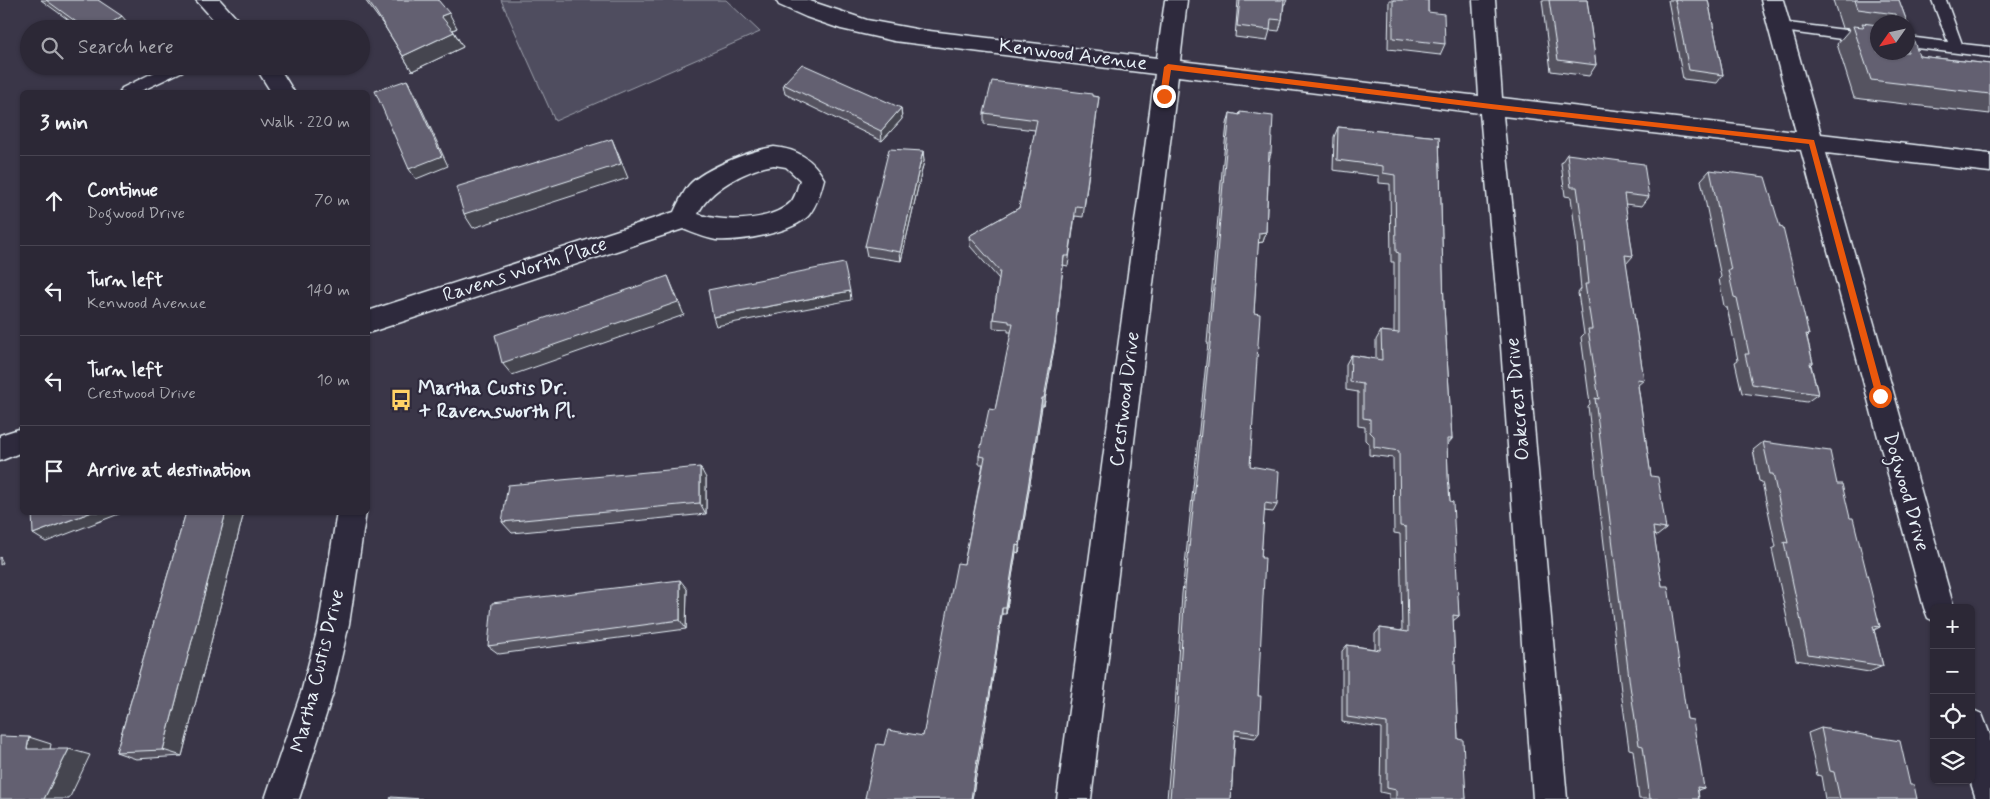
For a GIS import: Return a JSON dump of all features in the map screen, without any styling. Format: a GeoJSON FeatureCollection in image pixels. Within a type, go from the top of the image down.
{"type":"FeatureCollection","features":[{"type":"Feature","properties":{"kind":"street"},"geometry":{"type":"LineString","coordinates":[[207,0],[226,20]]}},
{"type":"Feature","properties":{"kind":"street","name":"Kenwood Avenue"},"geometry":{"type":"LineString","coordinates":[[787,0],[830,19],[871,31],[912,37],[1040,50],[1491,106],[1990,163]]}},
{"type":"Feature","properties":{"kind":"street","name":"Crestwood Drive"},"geometry":{"type":"LineString","coordinates":[[1074,799],[1176,0]]}},
{"type":"Feature","properties":{"kind":"street","name":"Oakcrest Drive"},"geometry":{"type":"LineString","coordinates":[[1484,0],[1491,106],[1514,356],[1550,799]]}},
{"type":"Feature","properties":{"kind":"street","name":"Dogwood Drive"},"geometry":{"type":"LineString","coordinates":[[1772,0],[1938,604]]}},
{"type":"Feature","properties":{"kind":"street"},"geometry":{"type":"LineString","coordinates":[[272,75],[282,90]]}},
{"type":"Feature","properties":{"kind":"street"},"geometry":{"type":"LineString","coordinates":[[772,155],[787,159],[804,167],[812,179],[808,196],[798,210],[789,216],[750,228],[718,230],[683,219],[700,190],[712,181],[757,158],[772,155]]}},
{"type":"Feature","properties":{"kind":"street","name":"Ravens Worth Place"},"geometry":{"type":"LineString","coordinates":[[370,321],[683,219]]}},
{"type":"Feature","properties":{"kind":"street"},"geometry":{"type":"LineString","coordinates":[[0,448],[20,441]]}},
{"type":"Feature","properties":{"kind":"street","name":"Martha Custis Drive"},"geometry":{"type":"LineString","coordinates":[[282,799],[317,693],[334,624],[352,515]]}},
{"type":"Feature","properties":{"kind":"street"},"geometry":{"type":"LineString","coordinates":[[1975,739],[1990,793]]}},
{"type":"Feature","properties":{"kind":"lane"},"geometry":{"type":"LineString","coordinates":[[1938,0],[1957,48]]}},
{"type":"Feature","properties":{"kind":"lane"},"geometry":{"type":"LineString","coordinates":[[1780,27],[1870,37]]}},
{"type":"Feature","properties":{"kind":"lane"},"geometry":{"type":"LineString","coordinates":[[1915,43],[1990,52]]}},
{"type":"Feature","properties":{"kind":"lane"},"geometry":{"type":"LineString","coordinates":[[131,90],[162,75]]}},
{"type":"Feature","properties":{"kind":"shaded area"},"geometry":{"type":"Polygon","coordinates":[[[501,0],[726,0],[760,32],[555,121],[501,0]]]}},
{"type":"Feature","properties":{"kind":"building"},"geometry":{"type":"Polygon","coordinates":[[[46,0],[98,0],[122,16],[116,20],[74,20],[46,0]]]}},
{"type":"Feature","properties":{"kind":"building"},"geometry":{"type":"Polygon","coordinates":[[[367,0],[438,0],[449,13],[441,16],[454,32],[403,56],[367,0]]]}},
{"type":"Feature","properties":{"kind":"building"},"geometry":{"type":"Polygon","coordinates":[[[1240,0],[1284,0],[1282,20],[1271,19],[1270,30],[1237,26],[1240,0]]]}},
{"type":"Feature","properties":{"kind":"building"},"geometry":{"type":"Polygon","coordinates":[[[1393,0],[1428,0],[1428,12],[1444,14],[1445,44],[1393,38],[1393,0]]]}},
{"type":"Feature","properties":{"kind":"building"},"geometry":{"type":"Polygon","coordinates":[[[1549,0],[1587,0],[1596,65],[1558,60],[1549,0]]]}},
{"type":"Feature","properties":{"kind":"building"},"geometry":{"type":"Polygon","coordinates":[[[1675,0],[1708,0],[1723,75],[1689,70],[1675,0]]]}},
{"type":"Feature","properties":{"kind":"building"},"geometry":{"type":"Polygon","coordinates":[[[1855,0],[1899,0],[1904,15],[1896,15],[1858,9],[1855,0]]]}},
{"type":"Feature","properties":{"kind":"building"},"geometry":{"type":"Polygon","coordinates":[[[1862,23],[1870,24],[1870,60],[1915,60],[1915,44],[1919,56],[1990,64],[1990,94],[1871,80],[1853,26],[1864,27],[1862,23]]]}},
{"type":"Feature","properties":{"kind":"building"},"geometry":{"type":"Polygon","coordinates":[[[802,64],[901,108],[881,131],[783,84],[802,64]]]}},
{"type":"Feature","properties":{"kind":"building"},"geometry":{"type":"Polygon","coordinates":[[[407,80],[442,156],[409,169],[375,91],[407,80]]]}},
{"type":"Feature","properties":{"kind":"building"},"geometry":{"type":"Polygon","coordinates":[[[992,81],[1092,94],[1092,96],[1099,97],[1084,207],[1076,206],[1069,256],[1064,256],[1056,333],[1044,398],[1042,398],[1019,546],[1016,545],[1006,608],[1002,608],[971,799],[865,798],[877,744],[884,745],[888,730],[923,736],[957,563],[964,564],[985,457],[979,456],[989,409],[995,410],[1013,323],[993,319],[1000,271],[969,236],[1019,208],[1037,120],[984,113],[992,81]]]}},
{"type":"Feature","properties":{"kind":"building"},"geometry":{"type":"Polygon","coordinates":[[[1240,112],[1273,116],[1271,153],[1269,152],[1266,232],[1259,233],[1254,313],[1260,314],[1250,466],[1279,471],[1277,505],[1265,503],[1261,558],[1265,558],[1258,696],[1261,696],[1259,733],[1235,730],[1231,799],[1170,799],[1185,587],[1211,334],[1225,161],[1230,113],[1240,115],[1240,112]]]}},
{"type":"Feature","properties":{"kind":"building"},"geometry":{"type":"Polygon","coordinates":[[[1338,127],[1439,137],[1444,306],[1452,439],[1447,439],[1448,476],[1450,501],[1453,502],[1459,616],[1453,615],[1458,739],[1463,740],[1466,799],[1396,799],[1396,790],[1387,788],[1387,723],[1347,717],[1347,645],[1380,650],[1380,628],[1408,632],[1406,527],[1400,526],[1399,451],[1374,447],[1374,436],[1370,432],[1370,419],[1363,418],[1363,384],[1350,382],[1351,355],[1382,360],[1381,331],[1399,333],[1399,253],[1396,252],[1395,175],[1383,173],[1383,166],[1337,160],[1338,127]]]}},
{"type":"Feature","properties":{"kind":"building"},"geometry":{"type":"Polygon","coordinates":[[[612,139],[621,164],[464,214],[456,187],[612,139]]]}},
{"type":"Feature","properties":{"kind":"building"},"geometry":{"type":"Polygon","coordinates":[[[889,149],[923,151],[900,252],[865,246],[889,149]]]}},
{"type":"Feature","properties":{"kind":"building"},"geometry":{"type":"Polygon","coordinates":[[[1567,154],[1644,164],[1649,197],[1624,194],[1633,256],[1625,255],[1644,380],[1637,379],[1651,476],[1658,477],[1666,529],[1653,527],[1662,586],[1668,586],[1687,719],[1693,720],[1704,788],[1697,787],[1699,799],[1650,799],[1643,746],[1639,745],[1630,686],[1595,398],[1599,399],[1588,329],[1592,329],[1585,284],[1589,284],[1584,236],[1577,187],[1571,187],[1567,154]]]}},
{"type":"Feature","properties":{"kind":"building"},"geometry":{"type":"Polygon","coordinates":[[[1710,170],[1765,177],[1780,227],[1783,228],[1809,335],[1806,334],[1813,363],[1810,363],[1818,394],[1752,384],[1745,354],[1749,354],[1737,298],[1734,297],[1728,270],[1731,270],[1710,170]]]}},
{"type":"Feature","properties":{"kind":"building"},"geometry":{"type":"Polygon","coordinates":[[[844,263],[850,291],[713,317],[708,290],[844,263]]]}},
{"type":"Feature","properties":{"kind":"building"},"geometry":{"type":"Polygon","coordinates":[[[668,276],[678,302],[502,363],[495,335],[668,276]]]}},
{"type":"Feature","properties":{"kind":"building"},"geometry":{"type":"Polygon","coordinates":[[[1763,442],[1830,451],[1837,484],[1842,484],[1850,518],[1853,518],[1880,627],[1873,626],[1883,666],[1808,654],[1784,542],[1788,543],[1773,474],[1770,474],[1763,442]]]}},
{"type":"Feature","properties":{"kind":"building"},"geometry":{"type":"Polygon","coordinates":[[[700,467],[700,503],[502,522],[508,485],[700,467]]]}},
{"type":"Feature","properties":{"kind":"building"},"geometry":{"type":"Polygon","coordinates":[[[32,515],[84,515],[33,534],[32,515]]]}},
{"type":"Feature","properties":{"kind":"building"},"geometry":{"type":"Polygon","coordinates":[[[185,515],[225,515],[163,750],[116,752],[185,515]]]}},
{"type":"Feature","properties":{"kind":"building"},"geometry":{"type":"Polygon","coordinates":[[[680,580],[680,620],[488,646],[492,603],[680,580]]]}},
{"type":"Feature","properties":{"kind":"building"},"geometry":{"type":"Polygon","coordinates":[[[1821,728],[1900,741],[1910,785],[1914,785],[1917,799],[1840,799],[1834,772],[1830,771],[1821,728]]]}},
{"type":"Feature","properties":{"kind":"building"},"geometry":{"type":"Polygon","coordinates":[[[0,736],[29,737],[27,749],[69,749],[44,799],[0,799],[0,736]]]}},
{"type":"Feature","properties":{"kind":"building"},"geometry":{"type":"Polygon","coordinates":[[[391,797],[422,799],[390,799],[391,797]]]}},
{"type":"Feature","properties":{"kind":"place","name":"Martha Custis Dr. + Ravensworth Pl."},"geometry":{"type":"Point","coordinates":[401,400]}},
{"type":"Feature","properties":{"kind":"route"},"geometry":{"type":"LineString","coordinates":[[1164,96],[1168,67],[1812,142],[1880,396]]}}]}
